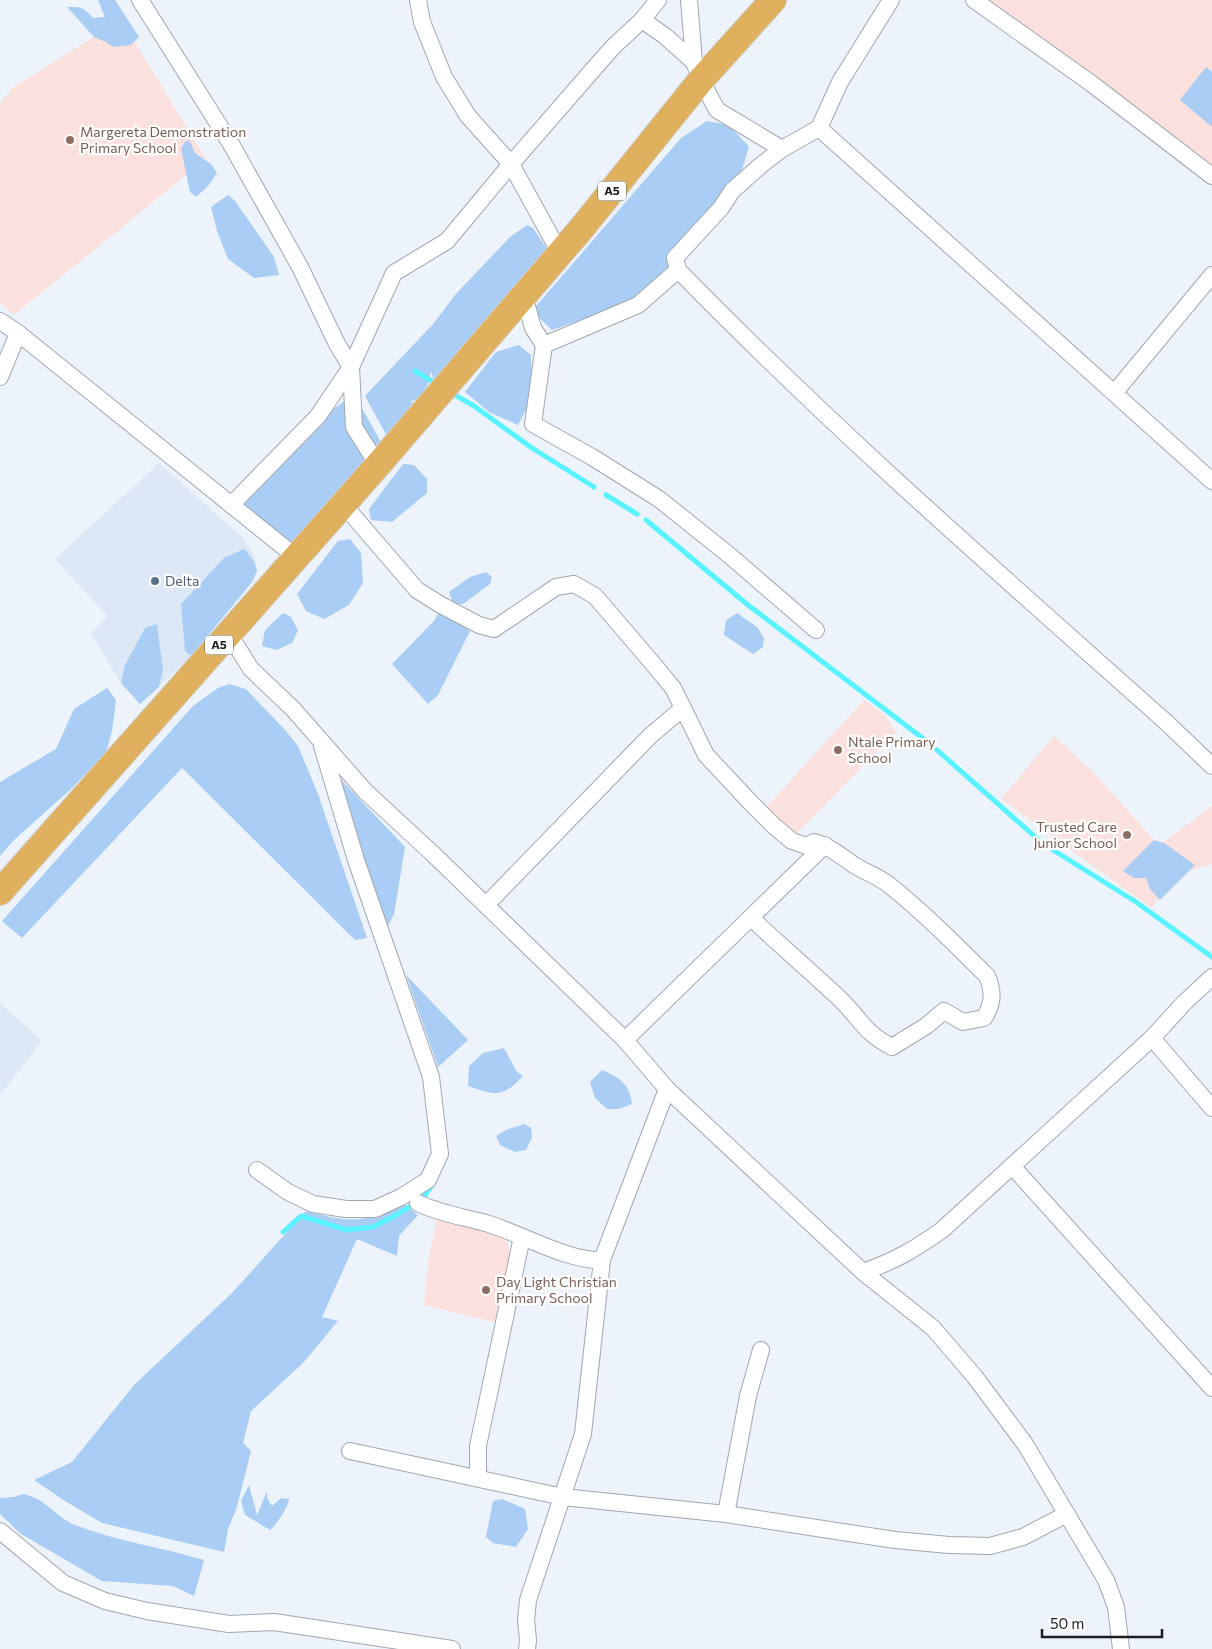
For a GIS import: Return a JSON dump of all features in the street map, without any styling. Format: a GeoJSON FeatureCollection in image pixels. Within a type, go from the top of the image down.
{"type":"FeatureCollection","features":[{"type":"Feature","properties":{"kind":"highway","name":"A5"},"geometry":{"type":"LineString","coordinates":[[0,892],[378,465],[581,229],[698,71],[773,0]]}},
{"type":"Feature","properties":{"kind":"street"},"geometry":{"type":"LineString","coordinates":[[140,0],[231,144],[300,267],[337,344],[350,366],[354,428],[378,465]]}},
{"type":"Feature","properties":{"kind":"street"},"geometry":{"type":"LineString","coordinates":[[418,0],[422,22],[444,77],[468,116],[511,164],[560,253]]}},
{"type":"Feature","properties":{"kind":"street"},"geometry":{"type":"LineString","coordinates":[[231,505],[318,416],[350,366],[394,273],[447,241],[591,72],[613,47],[642,20],[658,0]]}},
{"type":"Feature","properties":{"kind":"street"},"geometry":{"type":"LineString","coordinates":[[689,0],[698,71]]}},
{"type":"Feature","properties":{"kind":"street"},"geometry":{"type":"LineString","coordinates":[[891,0],[840,82],[819,128],[782,149],[732,191],[721,208],[675,258],[678,270],[747,341],[864,451],[1167,723],[1212,766]]}},
{"type":"Feature","properties":{"kind":"street"},"geometry":{"type":"LineString","coordinates":[[974,0],[1092,84],[1212,176]]}},
{"type":"Feature","properties":{"kind":"street"},"geometry":{"type":"LineString","coordinates":[[642,20],[665,36],[698,71],[717,110],[782,149]]}},
{"type":"Feature","properties":{"kind":"street"},"geometry":{"type":"LineString","coordinates":[[819,128],[1212,481]]}},
{"type":"Feature","properties":{"kind":"street"},"geometry":{"type":"LineString","coordinates":[[544,345],[638,305],[678,270]]}},
{"type":"Feature","properties":{"kind":"street"},"geometry":{"type":"LineString","coordinates":[[1114,392],[1212,275]]}},
{"type":"Feature","properties":{"kind":"street"},"geometry":{"type":"LineString","coordinates":[[524,295],[533,328],[544,345],[533,424],[659,498],[816,630]]}},
{"type":"Feature","properties":{"kind":"street"},"geometry":{"type":"LineString","coordinates":[[0,321],[18,333],[296,557]]}},
{"type":"Feature","properties":{"kind":"street"},"geometry":{"type":"LineString","coordinates":[[0,377],[18,333]]}},
{"type":"Feature","properties":{"kind":"street"},"geometry":{"type":"LineString","coordinates":[[343,504],[417,590],[479,625],[494,629],[556,587],[574,584],[594,596],[673,688],[706,755],[750,802],[792,841],[807,846],[814,842],[825,845],[856,867],[886,883],[934,923],[986,976],[991,986],[992,1001],[984,1018],[963,1022],[944,1011],[926,1026],[892,1047],[877,1039],[862,1026],[841,1000],[751,918]]}},
{"type":"Feature","properties":{"kind":"street"},"geometry":{"type":"LineString","coordinates":[[229,634],[251,669],[293,709],[365,791],[432,852],[626,1040],[666,1089],[863,1272],[933,1328],[975,1377],[1025,1444],[1106,1580],[1116,1607],[1121,1649]]}},
{"type":"Feature","properties":{"kind":"street"},"geometry":{"type":"LineString","coordinates":[[486,905],[650,736],[683,708]]}},
{"type":"Feature","properties":{"kind":"street"},"geometry":{"type":"LineString","coordinates":[[257,1170],[288,1192],[312,1204],[346,1209],[375,1209],[401,1197],[428,1180],[440,1154],[431,1077],[356,860],[320,742]]}},
{"type":"Feature","properties":{"kind":"street"},"geometry":{"type":"LineString","coordinates":[[626,1040],[825,845]]}},
{"type":"Feature","properties":{"kind":"street"},"geometry":{"type":"LineString","coordinates":[[863,1272],[890,1263],[907,1254],[942,1230],[1152,1038],[1184,1002],[1212,977]]}},
{"type":"Feature","properties":{"kind":"street"},"geometry":{"type":"LineString","coordinates":[[1152,1038],[1212,1108]]}},
{"type":"Feature","properties":{"kind":"street"},"geometry":{"type":"LineString","coordinates":[[527,1649],[526,1620],[528,1600],[582,1434],[602,1260],[666,1089]]}},
{"type":"Feature","properties":{"kind":"street"},"geometry":{"type":"LineString","coordinates":[[1012,1166],[1212,1388]]}},
{"type":"Feature","properties":{"kind":"street"},"geometry":{"type":"LineString","coordinates":[[418,1203],[490,1224],[590,1261],[602,1260]]}},
{"type":"Feature","properties":{"kind":"street"},"geometry":{"type":"LineString","coordinates":[[478,1478],[478,1446],[522,1236]]}},
{"type":"Feature","properties":{"kind":"street"},"geometry":{"type":"LineString","coordinates":[[726,1514],[748,1396],[761,1350]]}},
{"type":"Feature","properties":{"kind":"street"},"geometry":{"type":"LineString","coordinates":[[350,1451],[563,1497],[726,1514],[895,1540],[949,1545],[990,1546],[1023,1537],[1066,1514]]}},
{"type":"Feature","properties":{"kind":"street"},"geometry":{"type":"LineString","coordinates":[[0,1531],[63,1583],[105,1601],[147,1611],[229,1624],[274,1622],[452,1649]]}},
{"type":"Feature","properties":{"kind":"shaded area"},"geometry":{"type":"Polygon","coordinates":[[[98,0],[115,0],[139,37],[131,45],[113,47],[94,37],[67,7],[82,8],[93,18],[105,17],[98,0]]]}},
{"type":"Feature","properties":{"kind":"shaded area"},"geometry":{"type":"Polygon","coordinates":[[[969,0],[1212,0],[1212,186],[969,0]]]}},
{"type":"Feature","properties":{"kind":"shaded area"},"geometry":{"type":"Polygon","coordinates":[[[120,18],[206,159],[14,315],[0,303],[0,104],[12,88],[94,37],[120,18]]]}},
{"type":"Feature","properties":{"kind":"shaded area"},"geometry":{"type":"Polygon","coordinates":[[[1206,67],[1212,72],[1212,127],[1180,100],[1206,67]]]}},
{"type":"Feature","properties":{"kind":"shaded area"},"geometry":{"type":"Polygon","coordinates":[[[707,121],[729,125],[749,147],[740,176],[670,272],[639,300],[552,330],[532,311],[681,138],[707,121]]]}},
{"type":"Feature","properties":{"kind":"shaded area"},"geometry":{"type":"Polygon","coordinates":[[[189,140],[195,153],[211,164],[217,173],[208,186],[196,197],[190,192],[181,149],[185,142],[189,140]]]}},
{"type":"Feature","properties":{"kind":"shaded area"},"geometry":{"type":"Polygon","coordinates":[[[228,195],[235,201],[274,257],[279,275],[254,278],[228,259],[217,231],[211,207],[228,195]]]}},
{"type":"Feature","properties":{"kind":"shaded area"},"geometry":{"type":"Polygon","coordinates":[[[527,225],[533,228],[547,249],[436,389],[431,371],[425,390],[419,397],[410,402],[421,405],[389,440],[365,396],[434,323],[455,295],[510,237],[527,225]]]}},
{"type":"Feature","properties":{"kind":"shaded area"},"geometry":{"type":"Polygon","coordinates":[[[519,345],[531,355],[532,399],[518,425],[489,412],[465,392],[496,352],[519,345]]]}},
{"type":"Feature","properties":{"kind":"shaded area"},"geometry":{"type":"Polygon","coordinates":[[[354,394],[382,444],[293,548],[238,504],[321,418],[354,394]]]}},
{"type":"Feature","properties":{"kind":"shaded area"},"geometry":{"type":"Polygon","coordinates":[[[159,463],[241,536],[253,552],[257,571],[252,582],[191,656],[140,704],[121,683],[91,634],[107,616],[55,559],[159,463]]]}},
{"type":"Feature","properties":{"kind":"shaded area"},"geometry":{"type":"Polygon","coordinates":[[[403,464],[414,465],[427,479],[427,493],[392,522],[371,520],[369,509],[403,464]]]}},
{"type":"Feature","properties":{"kind":"shaded area"},"geometry":{"type":"Polygon","coordinates":[[[350,539],[361,553],[363,583],[349,605],[324,619],[306,611],[297,594],[338,541],[350,539]]]}},
{"type":"Feature","properties":{"kind":"shaded area"},"geometry":{"type":"Polygon","coordinates":[[[244,549],[254,561],[257,571],[252,582],[191,656],[185,651],[181,604],[224,558],[244,549]]]}},
{"type":"Feature","properties":{"kind":"shaded area"},"geometry":{"type":"Polygon","coordinates":[[[486,572],[492,577],[490,584],[463,604],[453,604],[449,592],[470,577],[486,572]]]}},
{"type":"Feature","properties":{"kind":"shaded area"},"geometry":{"type":"Polygon","coordinates":[[[439,612],[470,631],[438,695],[428,704],[392,664],[434,621],[439,612]]]}},
{"type":"Feature","properties":{"kind":"shaded area"},"geometry":{"type":"Polygon","coordinates":[[[283,613],[291,617],[298,630],[292,643],[276,650],[262,646],[265,630],[283,613]]]}},
{"type":"Feature","properties":{"kind":"shaded area"},"geometry":{"type":"Polygon","coordinates":[[[737,613],[758,628],[764,639],[763,647],[753,654],[724,635],[726,620],[737,613]]]}},
{"type":"Feature","properties":{"kind":"shaded area"},"geometry":{"type":"Polygon","coordinates":[[[157,624],[163,670],[159,687],[140,704],[121,683],[125,665],[145,628],[157,624]]]}},
{"type":"Feature","properties":{"kind":"shaded area"},"geometry":{"type":"Polygon","coordinates":[[[229,684],[246,689],[298,746],[318,794],[367,938],[355,940],[182,768],[22,938],[2,921],[193,706],[218,688],[229,684]]]}},
{"type":"Feature","properties":{"kind":"shaded area"},"geometry":{"type":"Polygon","coordinates":[[[107,688],[116,700],[112,731],[106,753],[71,789],[14,840],[0,856],[0,782],[56,749],[74,709],[107,688]]]}},
{"type":"Feature","properties":{"kind":"shaded area"},"geometry":{"type":"Polygon","coordinates":[[[864,700],[884,714],[896,732],[792,838],[763,811],[864,700]]]}},
{"type":"Feature","properties":{"kind":"shaded area"},"geometry":{"type":"Polygon","coordinates":[[[1054,736],[1093,772],[1154,840],[1164,842],[1212,806],[1212,864],[1186,872],[1151,908],[1001,799],[1054,736]]]}},
{"type":"Feature","properties":{"kind":"shaded area"},"geometry":{"type":"Polygon","coordinates":[[[327,765],[405,847],[394,914],[387,928],[327,765]]]}},
{"type":"Feature","properties":{"kind":"shaded area"},"geometry":{"type":"Polygon","coordinates":[[[1154,840],[1164,843],[1195,865],[1160,900],[1150,889],[1146,878],[1134,878],[1123,871],[1154,840]]]}},
{"type":"Feature","properties":{"kind":"shaded area"},"geometry":{"type":"Polygon","coordinates":[[[406,975],[468,1040],[438,1067],[406,975]]]}},
{"type":"Feature","properties":{"kind":"shaded area"},"geometry":{"type":"Polygon","coordinates":[[[0,1003],[42,1041],[0,1095],[0,1003]]]}},
{"type":"Feature","properties":{"kind":"shaded area"},"geometry":{"type":"Polygon","coordinates":[[[504,1048],[517,1072],[523,1076],[509,1089],[498,1093],[468,1086],[469,1066],[483,1053],[504,1048]]]}},
{"type":"Feature","properties":{"kind":"shaded area"},"geometry":{"type":"Polygon","coordinates":[[[602,1070],[623,1082],[629,1091],[632,1104],[619,1109],[607,1109],[595,1098],[590,1082],[602,1070]]]}},
{"type":"Feature","properties":{"kind":"shaded area"},"geometry":{"type":"Polygon","coordinates":[[[524,1124],[531,1128],[532,1138],[526,1150],[515,1152],[500,1145],[496,1136],[506,1130],[524,1124]]]}},
{"type":"Feature","properties":{"kind":"shaded area"},"geometry":{"type":"Polygon","coordinates":[[[402,1203],[418,1215],[399,1236],[397,1256],[357,1239],[322,1317],[338,1321],[303,1363],[251,1411],[243,1443],[251,1451],[236,1510],[228,1529],[224,1552],[102,1523],[34,1480],[72,1462],[134,1385],[232,1293],[306,1211],[344,1219],[355,1219],[377,1215],[402,1203]]]}},
{"type":"Feature","properties":{"kind":"shaded area"},"geometry":{"type":"Polygon","coordinates":[[[437,1216],[507,1238],[513,1267],[502,1324],[424,1305],[428,1263],[437,1216]]]}},
{"type":"Feature","properties":{"kind":"shaded area"},"geometry":{"type":"Polygon","coordinates":[[[249,1485],[257,1515],[267,1491],[267,1498],[272,1506],[281,1498],[289,1499],[282,1516],[270,1530],[245,1515],[241,1501],[249,1485]]]}},
{"type":"Feature","properties":{"kind":"shaded area"},"geometry":{"type":"Polygon","coordinates":[[[23,1494],[38,1499],[68,1522],[91,1531],[204,1560],[194,1596],[173,1586],[102,1581],[21,1534],[0,1514],[0,1498],[23,1494]]]}},
{"type":"Feature","properties":{"kind":"shaded area"},"geometry":{"type":"Polygon","coordinates":[[[502,1499],[525,1509],[528,1529],[516,1547],[493,1543],[486,1537],[493,1501],[502,1499]]]}},
{"type":"Feature","properties":{"kind":"waterway"},"geometry":{"type":"LineString","coordinates":[[415,371],[438,385]]}},
{"type":"Feature","properties":{"kind":"waterway"},"geometry":{"type":"LineString","coordinates":[[450,392],[474,406],[532,448],[594,487]]}},
{"type":"Feature","properties":{"kind":"waterway"},"geometry":{"type":"LineString","coordinates":[[606,495],[637,514]]}},
{"type":"Feature","properties":{"kind":"waterway"},"geometry":{"type":"LineString","coordinates":[[646,520],[748,605],[929,743]]}},
{"type":"Feature","properties":{"kind":"waterway"},"geometry":{"type":"LineString","coordinates":[[937,750],[1041,842]]}},
{"type":"Feature","properties":{"kind":"waterway"},"geometry":{"type":"LineString","coordinates":[[1053,850],[1136,902],[1212,957]]}},
{"type":"Feature","properties":{"kind":"waterway"},"geometry":{"type":"LineString","coordinates":[[283,1232],[301,1216],[347,1230],[373,1227],[423,1198],[432,1185]]}},
{"type":"Feature","properties":{"kind":"place","name":"Margereta Demonstration Primary School"},"geometry":{"type":"Point","coordinates":[70,140]}},
{"type":"Feature","properties":{"kind":"place","name":"Delta"},"geometry":{"type":"Point","coordinates":[155,581]}},
{"type":"Feature","properties":{"kind":"place","name":"Ntale Primary School"},"geometry":{"type":"Point","coordinates":[838,750]}},
{"type":"Feature","properties":{"kind":"place","name":"Trusted Care Junior School"},"geometry":{"type":"Point","coordinates":[1127,835]}},
{"type":"Feature","properties":{"kind":"place","name":"Day Light Christian Primary School"},"geometry":{"type":"Point","coordinates":[486,1290]}}]}
